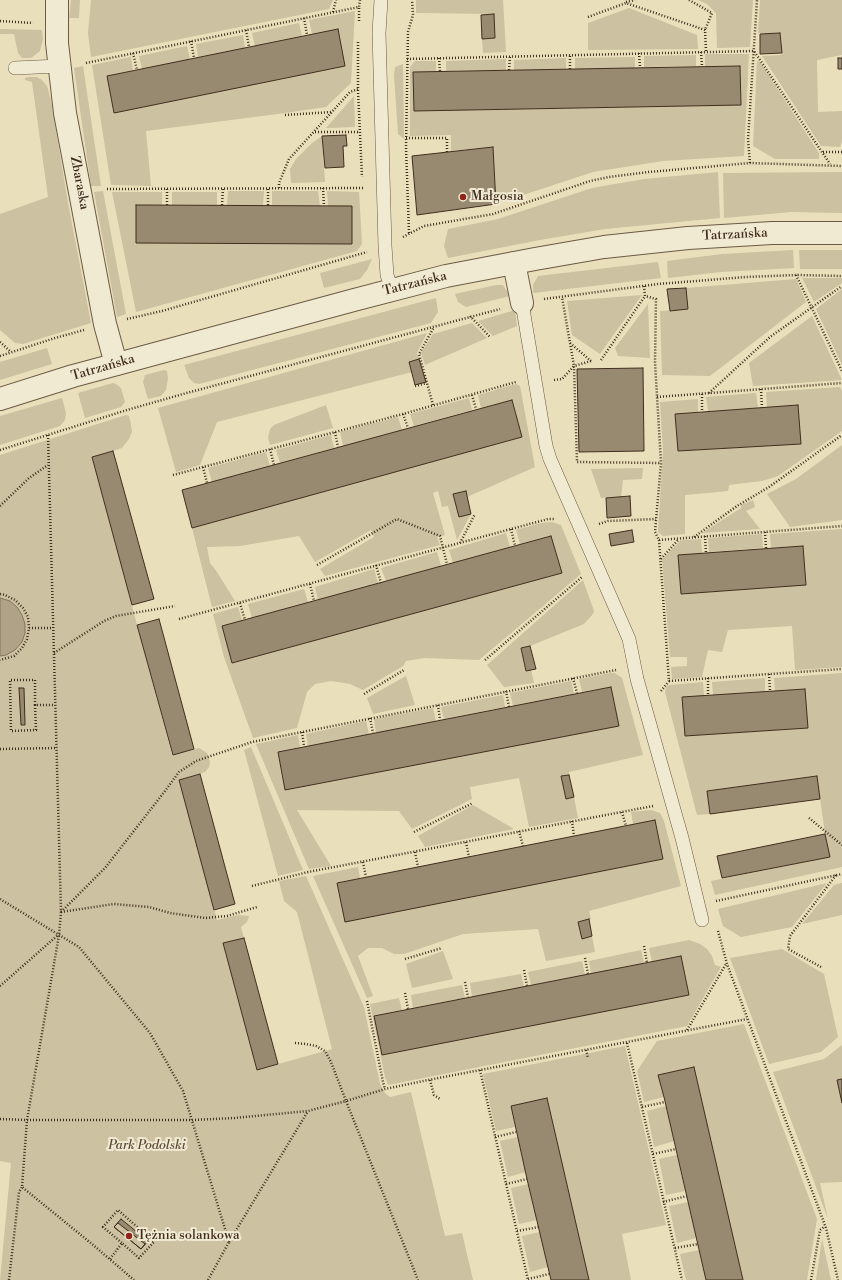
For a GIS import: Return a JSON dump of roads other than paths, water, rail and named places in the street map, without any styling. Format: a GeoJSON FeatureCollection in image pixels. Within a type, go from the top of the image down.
{"type":"FeatureCollection","features":[{"type":"Feature","properties":{"kind":"street","name":"Zbaraska"},"geometry":{"type":"LineString","coordinates":[[58,0],[56,24],[59,66],[65,113],[104,316],[116,364]]}},
{"type":"Feature","properties":{"kind":"street","name":"Tatrzańska"},"geometry":{"type":"LineString","coordinates":[[0,399],[116,364],[446,276],[604,247],[688,238],[772,233],[842,233]]}},
{"type":"Feature","properties":{"kind":"street"},"geometry":{"type":"LineString","coordinates":[[514,263],[522,303]]}},
{"type":"Feature","properties":{"kind":"lane"},"geometry":{"type":"LineString","coordinates":[[381,0],[379,33],[385,246],[387,274],[392,290]]}},
{"type":"Feature","properties":{"kind":"lane"},"geometry":{"type":"LineString","coordinates":[[15,68],[59,66]]}},
{"type":"Feature","properties":{"kind":"lane"},"geometry":{"type":"LineString","coordinates":[[522,303],[546,446],[550,459],[629,639],[637,679],[682,838],[702,920]]}},
{"type":"Feature","properties":{"kind":"place","name":"Małgosia"},"geometry":{"type":"Point","coordinates":[463,197]}},
{"type":"Feature","properties":{"kind":"place","name":"Tężnia solankowa"},"geometry":{"type":"Point","coordinates":[129,1236]}},
{"type":"Feature","properties":{"kind":"park label","name":"Park Podolski"},"geometry":{"type":"Point","coordinates":[147,1146]}}]}
